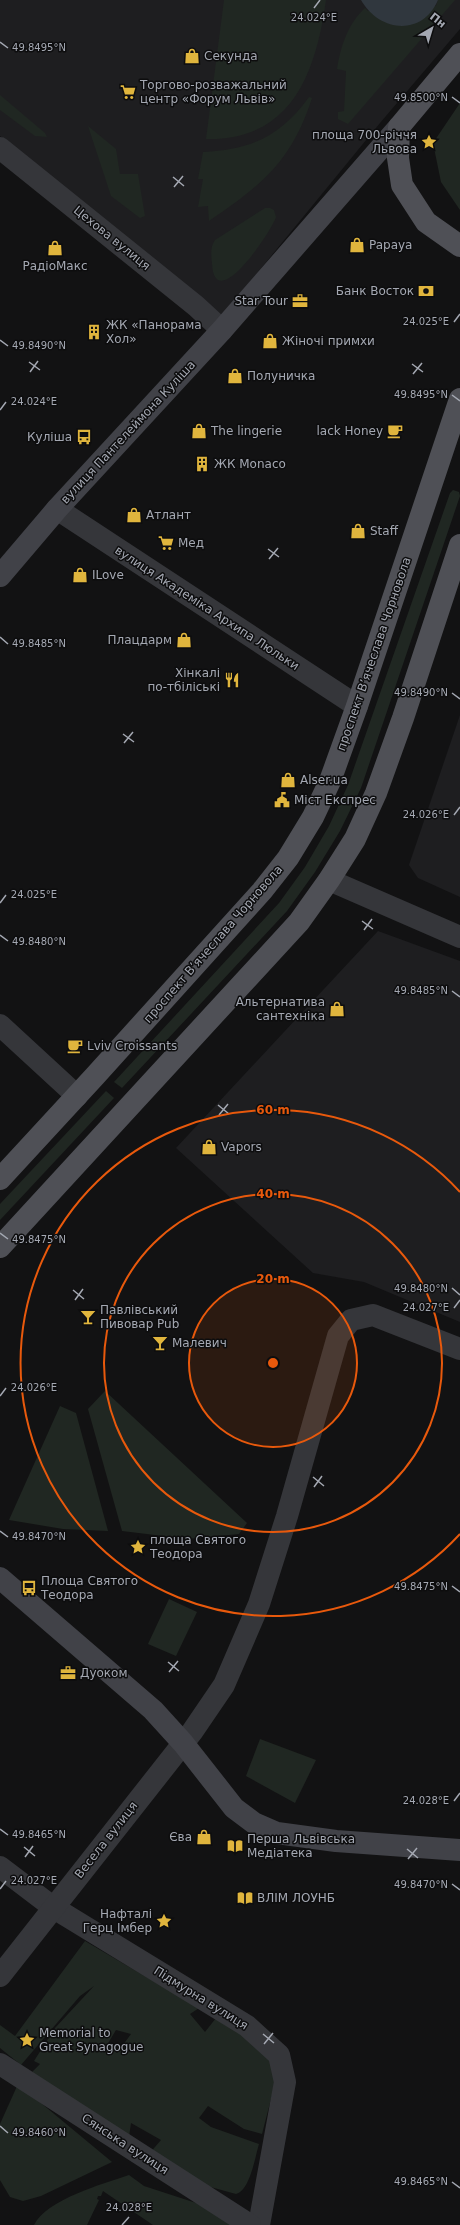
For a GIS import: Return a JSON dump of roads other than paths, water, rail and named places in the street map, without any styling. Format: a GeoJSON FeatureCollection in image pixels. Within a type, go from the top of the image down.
{"type":"FeatureCollection","features":[{"type":"Feature","properties":{"kind":"main road"},"geometry":{"type":"LineString","coordinates":[[460,54],[399,127],[398,158],[402,185],[426,222],[460,246]]}},
{"type":"Feature","properties":{"kind":"main road","name":"проспект Вʼячеслава Чорновола"},"geometry":{"type":"LineString","coordinates":[[0,1179],[262,891],[288,858],[313,817],[330,781],[357,706],[460,399]]}},
{"type":"Feature","properties":{"kind":"main road"},"geometry":{"type":"LineString","coordinates":[[0,1247],[299,922],[329,880],[355,839],[376,793],[403,718],[460,545]]}},
{"type":"Feature","properties":{"kind":"street","name":"вулиця Пантелеймона Куліша"},"geometry":{"type":"LineString","coordinates":[[0,576],[57,509],[222,330],[399,127]]}},
{"type":"Feature","properties":{"kind":"street","name":"Цехова вулиця"},"geometry":{"type":"LineString","coordinates":[[0,148],[196,306],[222,330]]}},
{"type":"Feature","properties":{"kind":"street","name":"вулиця Академіка Архипа Люльки"},"geometry":{"type":"LineString","coordinates":[[57,509],[357,706]]}},
{"type":"Feature","properties":{"kind":"street"},"geometry":{"type":"LineString","coordinates":[[329,880],[460,937]]}},
{"type":"Feature","properties":{"kind":"street"},"geometry":{"type":"LineString","coordinates":[[0,1024],[77,1096]]}},
{"type":"Feature","properties":{"kind":"street"},"geometry":{"type":"LineString","coordinates":[[183,1743],[224,1685],[259,1604],[287,1516],[338,1336],[352,1320],[373,1315],[460,1349]]}},
{"type":"Feature","properties":{"kind":"street"},"geometry":{"type":"LineString","coordinates":[[0,1578],[153,1710],[183,1743],[234,1808],[254,1823],[277,1833],[336,1841],[460,1850]]}},
{"type":"Feature","properties":{"kind":"street","name":"Весела вулиця"},"geometry":{"type":"LineString","coordinates":[[0,1976],[183,1743]]}},
{"type":"Feature","properties":{"kind":"street","name":"Підмурна вулиця"},"geometry":{"type":"LineString","coordinates":[[0,1867],[54,1908],[247,2026],[279,2055],[285,2082],[259,2225]]}},
{"type":"Feature","properties":{"kind":"street","name":"Сянська вулиця"},"geometry":{"type":"LineString","coordinates":[[0,2064],[250,2225]]}},
{"type":"Feature","properties":{"kind":"place","name":"Секунда"},"geometry":{"type":"Point","coordinates":[192,56]}},
{"type":"Feature","properties":{"kind":"place","name":"Торгово-розважальний центр «Форум Львів»"},"geometry":{"type":"Point","coordinates":[128,92]}},
{"type":"Feature","properties":{"kind":"place","name":"площа 700-річчя Львова"},"geometry":{"type":"Point","coordinates":[429,142]}},
{"type":"Feature","properties":{"kind":"place","name":"Papaya"},"geometry":{"type":"Point","coordinates":[357,245]}},
{"type":"Feature","properties":{"kind":"place","name":"РадіоМакс"},"geometry":{"type":"Point","coordinates":[55,248]}},
{"type":"Feature","properties":{"kind":"place","name":"Банк Восток"},"geometry":{"type":"Point","coordinates":[426,291]}},
{"type":"Feature","properties":{"kind":"place","name":"Star Tour"},"geometry":{"type":"Point","coordinates":[300,301]}},
{"type":"Feature","properties":{"kind":"place","name":"ЖК «Панорама Хол»"},"geometry":{"type":"Point","coordinates":[94,332]}},
{"type":"Feature","properties":{"kind":"place","name":"Жіночі примхи"},"geometry":{"type":"Point","coordinates":[270,341]}},
{"type":"Feature","properties":{"kind":"place","name":"Полуничка"},"geometry":{"type":"Point","coordinates":[235,376]}},
{"type":"Feature","properties":{"kind":"place","name":"The lingerie"},"geometry":{"type":"Point","coordinates":[199,431]}},
{"type":"Feature","properties":{"kind":"place","name":"lack Honey"},"geometry":{"type":"Point","coordinates":[395,431]}},
{"type":"Feature","properties":{"kind":"place","name":"Куліша"},"geometry":{"type":"Point","coordinates":[84,437]}},
{"type":"Feature","properties":{"kind":"place","name":"ЖК Monaco"},"geometry":{"type":"Point","coordinates":[202,464]}},
{"type":"Feature","properties":{"kind":"place","name":"Атлант"},"geometry":{"type":"Point","coordinates":[134,515]}},
{"type":"Feature","properties":{"kind":"place","name":"Staff"},"geometry":{"type":"Point","coordinates":[358,531]}},
{"type":"Feature","properties":{"kind":"place","name":"Мед"},"geometry":{"type":"Point","coordinates":[166,543]}},
{"type":"Feature","properties":{"kind":"place","name":"ILove"},"geometry":{"type":"Point","coordinates":[80,575]}},
{"type":"Feature","properties":{"kind":"place","name":"Плацдарм"},"geometry":{"type":"Point","coordinates":[184,640]}},
{"type":"Feature","properties":{"kind":"place","name":"Хінкалі по-тбіліські"},"geometry":{"type":"Point","coordinates":[232,680]}},
{"type":"Feature","properties":{"kind":"place","name":"Alser.ua"},"geometry":{"type":"Point","coordinates":[288,780]}},
{"type":"Feature","properties":{"kind":"place","name":"Міст Експрес"},"geometry":{"type":"Point","coordinates":[282,800]}},
{"type":"Feature","properties":{"kind":"place","name":"Альтернатива сантехніка"},"geometry":{"type":"Point","coordinates":[337,1009]}},
{"type":"Feature","properties":{"kind":"place","name":"Lviv Croissants"},"geometry":{"type":"Point","coordinates":[75,1046]}},
{"type":"Feature","properties":{"kind":"place","name":"Vapors"},"geometry":{"type":"Point","coordinates":[209,1147]}},
{"type":"Feature","properties":{"kind":"place","name":"Павлівський Пивовар Pub"},"geometry":{"type":"Point","coordinates":[88,1317]}},
{"type":"Feature","properties":{"kind":"place","name":"Малевич"},"geometry":{"type":"Point","coordinates":[160,1343]}},
{"type":"Feature","properties":{"kind":"place","name":"площа Святого Теодора"},"geometry":{"type":"Point","coordinates":[138,1547]}},
{"type":"Feature","properties":{"kind":"place","name":"Площа Святого Теодора"},"geometry":{"type":"Point","coordinates":[29,1588]}},
{"type":"Feature","properties":{"kind":"place","name":"Дуоком"},"geometry":{"type":"Point","coordinates":[68,1673]}},
{"type":"Feature","properties":{"kind":"place","name":"Єва"},"geometry":{"type":"Point","coordinates":[204,1837]}},
{"type":"Feature","properties":{"kind":"place","name":"Перша Львівська Медіатека"},"geometry":{"type":"Point","coordinates":[235,1846]}},
{"type":"Feature","properties":{"kind":"place","name":"ВЛІМ ЛОУНБ"},"geometry":{"type":"Point","coordinates":[245,1898]}},
{"type":"Feature","properties":{"kind":"place","name":"Нафталі Герц Імбер"},"geometry":{"type":"Point","coordinates":[164,1921]}},
{"type":"Feature","properties":{"kind":"place","name":"Memorial to Great Synagogue"},"geometry":{"type":"Point","coordinates":[27,2040]}}]}
